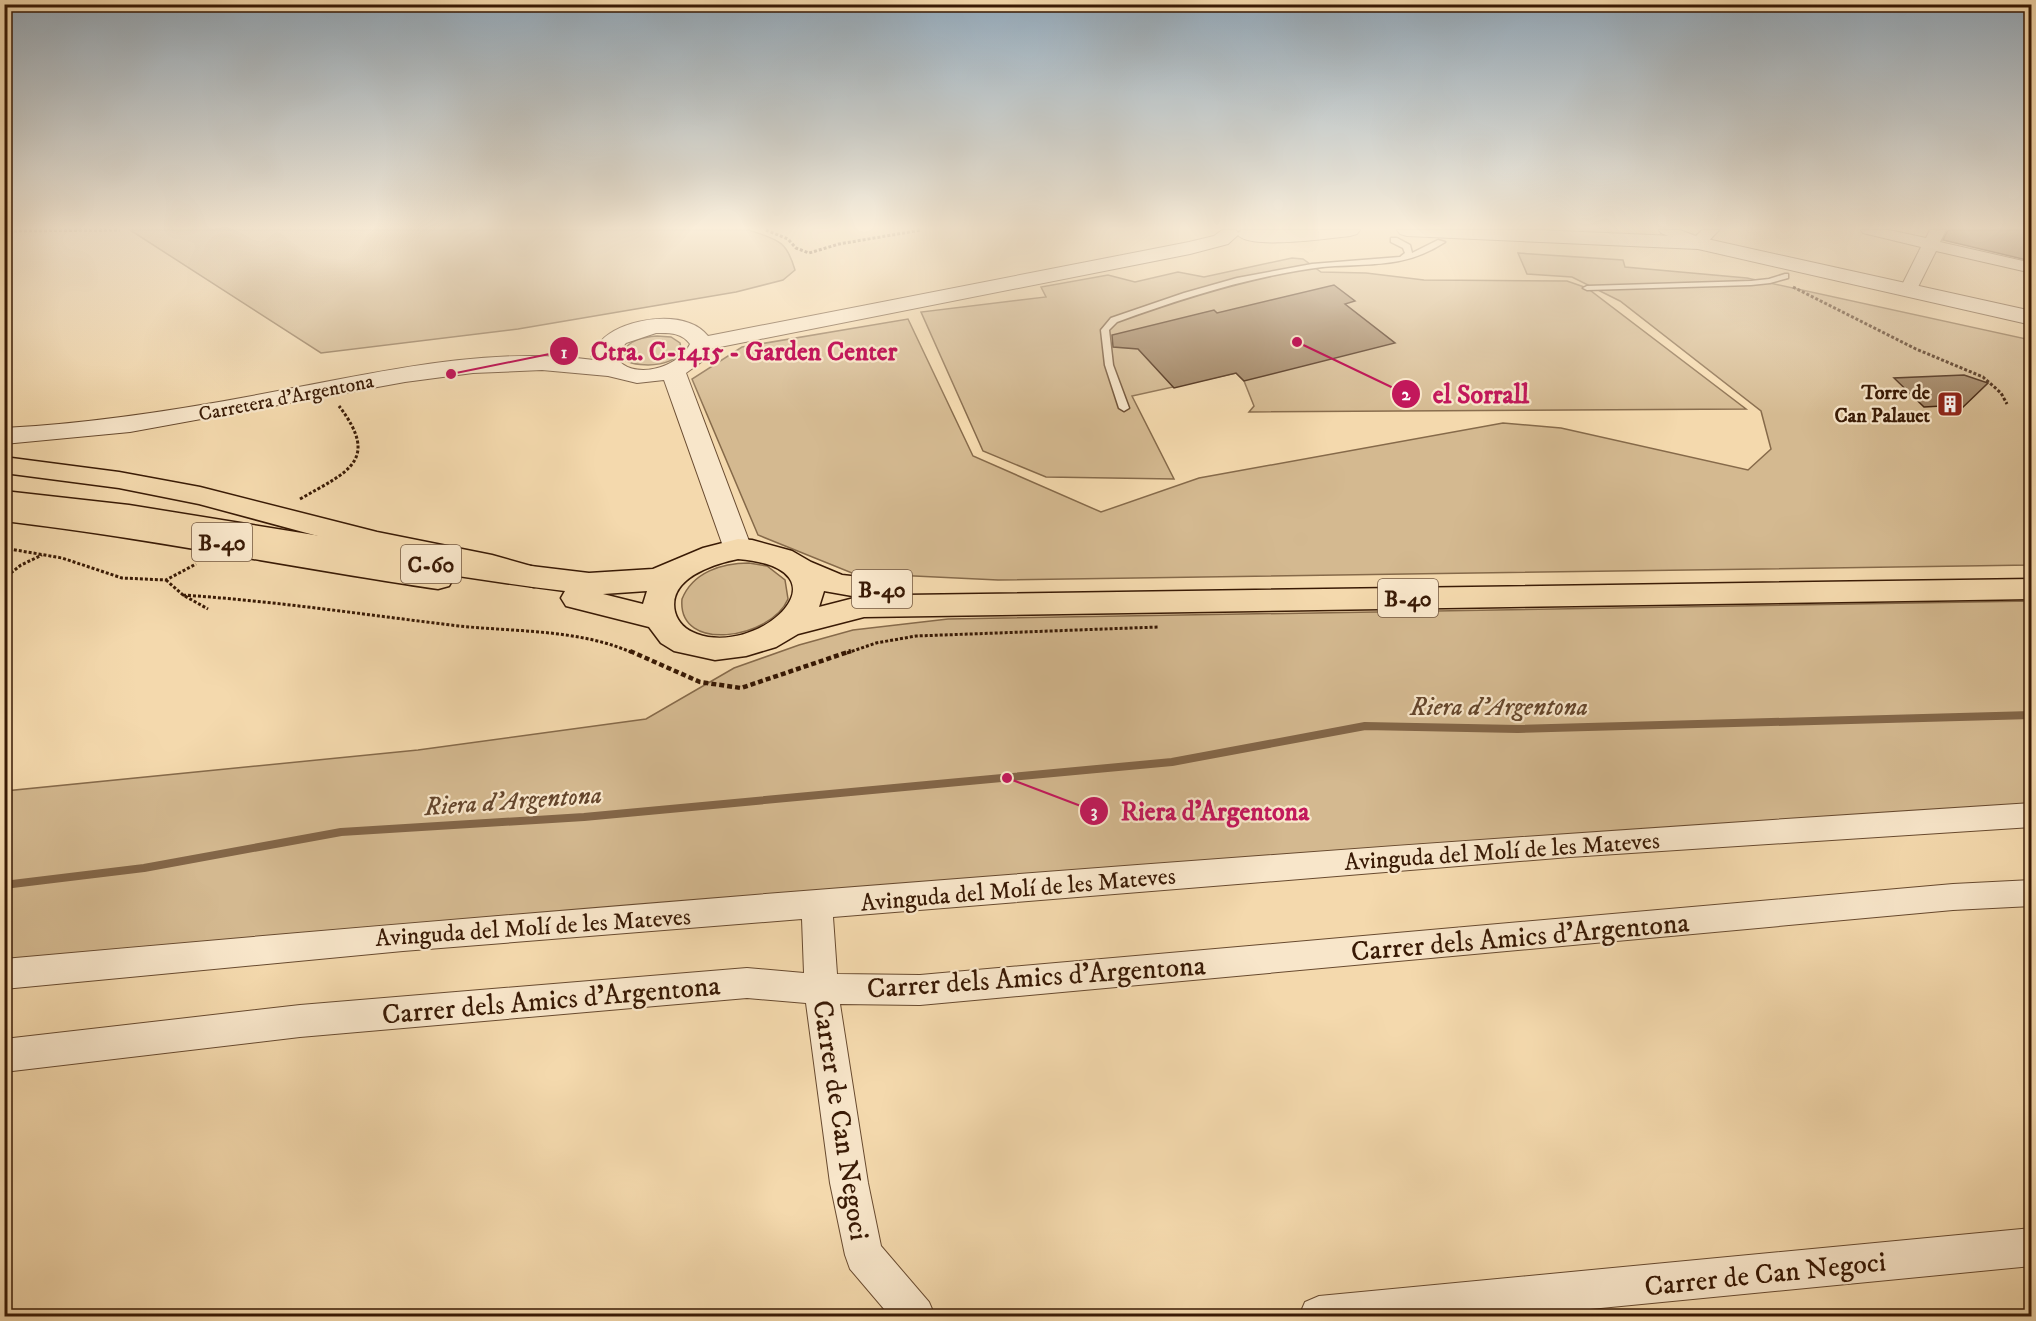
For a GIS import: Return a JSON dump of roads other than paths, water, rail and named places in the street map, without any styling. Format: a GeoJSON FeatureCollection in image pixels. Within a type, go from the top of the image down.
{"type":"FeatureCollection","features":[{"type":"Feature","properties":{"kind":"main road"},"geometry":{"type":"LineString","coordinates":[[4,465],[119,480],[200,496],[377,542],[492,565],[534,577]]}},
{"type":"Feature","properties":{"kind":"main road","name":"C-60"},"geometry":{"type":"LineString","coordinates":[[4,500],[133,514],[438,579]]}},
{"type":"Feature","properties":{"kind":"main road","name":"B-40"},"geometry":{"type":"LineString","coordinates":[[4,512],[325,555]]}},
{"type":"Feature","properties":{"kind":"main road"},"geometry":{"type":"LineString","coordinates":[[4,520],[83,528],[283,560],[325,555]]}},
{"type":"Feature","properties":{"kind":"main road","name":"B-40"},"geometry":{"type":"LineString","coordinates":[[534,577],[622,584],[641,583],[675,573],[705,557],[738,549],[766,551],[790,559],[802,570],[838,585],[966,592],[1084,590],[1295,592],[2031,582]]}},
{"type":"Feature","properties":{"kind":"main road","name":"C-60"},"geometry":{"type":"LineString","coordinates":[[325,555],[534,577]]}},
{"type":"Feature","properties":{"kind":"main road","name":"B-40"},"geometry":{"type":"LineString","coordinates":[[438,579],[604,603],[660,619],[668,631],[683,641],[702,647],[724,649],[758,642],[787,626],[801,613],[807,598],[808,583],[802,570]]}},
{"type":"Feature","properties":{"kind":"main road"},"geometry":{"type":"LineString","coordinates":[[660,619],[658,603],[663,588],[675,573]]}},
{"type":"Feature","properties":{"kind":"main road","name":"B-40"},"geometry":{"type":"LineString","coordinates":[[787,626],[864,606],[2031,589]]}},
{"type":"Feature","properties":{"kind":"street"},"geometry":{"type":"LineString","coordinates":[[701,344],[965,292]]}},
{"type":"Feature","properties":{"kind":"street"},"geometry":{"type":"LineString","coordinates":[[1911,292],[2031,318]]}},
{"type":"Feature","properties":{"kind":"street"},"geometry":{"type":"LineString","coordinates":[[609,359],[631,332],[656,326],[688,330],[699,339],[701,344],[697,356],[673,371],[738,549]]}},
{"type":"Feature","properties":{"kind":"street","name":"Carretera d'Argentona"},"geometry":{"type":"LineString","coordinates":[[4,436],[116,428],[453,367],[567,363],[609,359],[626,375],[645,376],[673,371]]}},
{"type":"Feature","properties":{"kind":"street","name":"Avinguda del Molí de les Mateves"},"geometry":{"type":"LineString","coordinates":[[4,974],[403,937],[1570,845],[2031,815]]}},
{"type":"Feature","properties":{"kind":"street","name":"Carrer dels Amics d'Argentona"},"geometry":{"type":"LineString","coordinates":[[4,1056],[300,1021],[747,982],[821,989],[920,990],[1953,897],[2031,893]]}},
{"type":"Feature","properties":{"kind":"street","name":"Carrer de Can Negoci"},"geometry":{"type":"LineString","coordinates":[[817,905],[821,989],[849,1183],[864,1255],[915,1317]]}},
{"type":"Feature","properties":{"kind":"street","name":"Carrer de Can Negoci"},"geometry":{"type":"LineString","coordinates":[[1319,1317],[2031,1247]]}},
{"type":"Feature","properties":{"kind":"lane"},"geometry":{"type":"LineString","coordinates":[[1124,408],[1109,365],[1105,330],[1114,320],[1206,292]]}},
{"type":"Feature","properties":{"kind":"waterway","name":"Riera d'Argentona"},"geometry":{"type":"LineString","coordinates":[[4,885],[144,868],[341,832],[584,817],[1172,762],[1365,726],[1518,729],[2032,715]]}},
{"type":"Feature","properties":{"kind":"place","name":"el Sorrall"},"geometry":{"type":"Point","coordinates":[1297,342]}},
{"type":"Feature","properties":{"kind":"place","name":"Ctra. C-1415 - Garden Center"},"geometry":{"type":"Point","coordinates":[451,374]}},
{"type":"Feature","properties":{"kind":"place","name":"Torre de Can Palauet"},"geometry":{"type":"Point","coordinates":[1950,404]}},
{"type":"Feature","properties":{"kind":"place","name":"Riera d'Argentona"},"geometry":{"type":"Point","coordinates":[1007,778]}}]}
